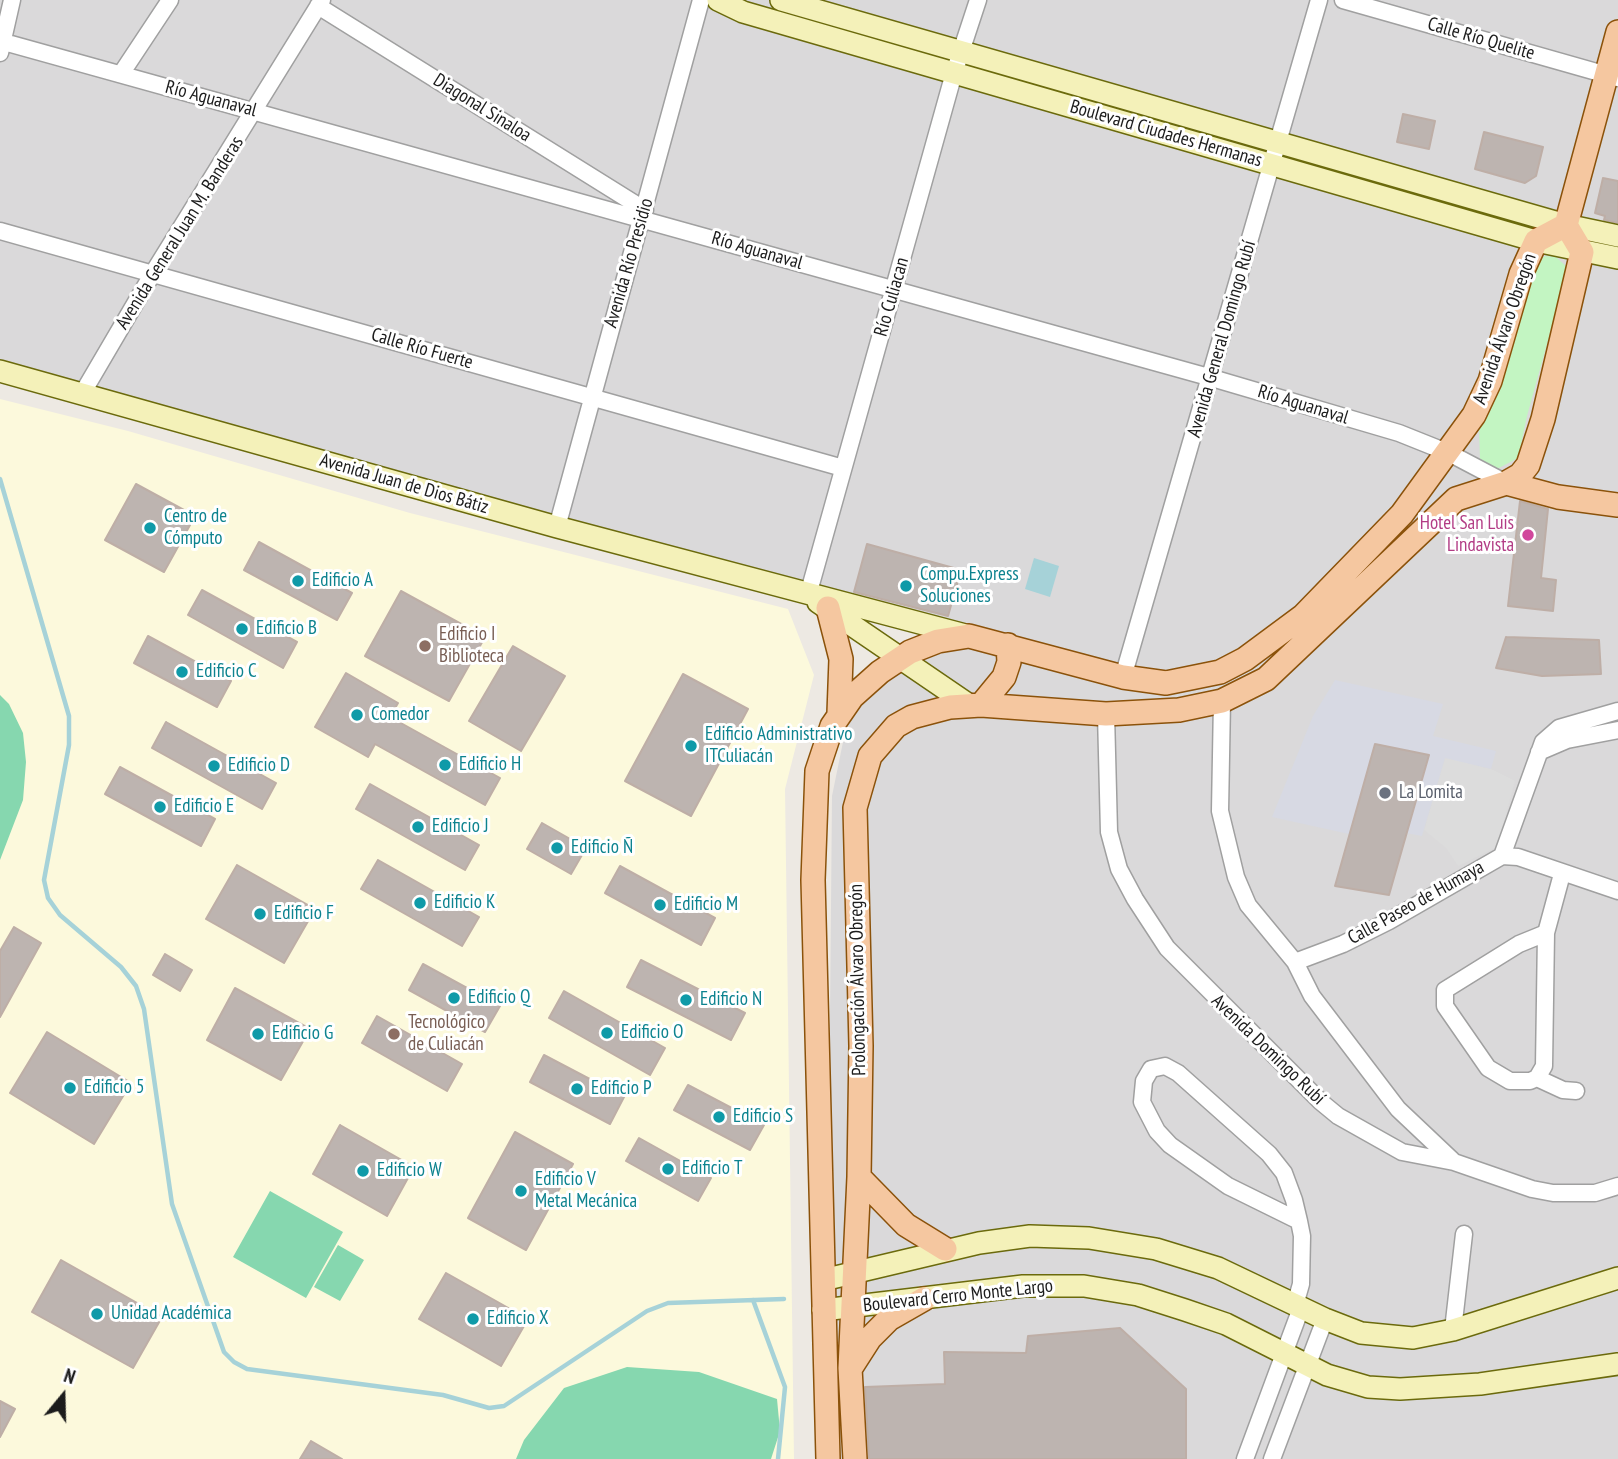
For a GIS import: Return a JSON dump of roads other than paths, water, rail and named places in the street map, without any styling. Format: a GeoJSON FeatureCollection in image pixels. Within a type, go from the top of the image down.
{"type":"FeatureCollection","features":[{"type":"Feature","properties":{"kind":"main road","name":"Boulevard Ciudades Hermanas"},"geometry":{"type":"LineString","coordinates":[[718,0],[743,12],[1536,241],[1618,258]]}},
{"type":"Feature","properties":{"kind":"main road","name":"Boulevard Ciudades Hermanas"},"geometry":{"type":"LineString","coordinates":[[781,0],[1566,225],[1618,236]]}},
{"type":"Feature","properties":{"kind":"main road"},"geometry":{"type":"LineString","coordinates":[[1106,714],[1179,710],[1222,701],[1266,679],[1456,499],[1506,483],[1520,475],[1534,454],[1582,252],[1566,225],[1612,76],[1618,32]]}},
{"type":"Feature","properties":{"kind":"main road","name":"Avenida Álvaro Obregón"},"geometry":{"type":"LineString","coordinates":[[969,636],[1123,677],[1166,683],[1197,679],[1245,659],[1274,639],[1350,572],[1402,514],[1448,453],[1474,415],[1490,381],[1521,274],[1536,241],[1566,225]]}},
{"type":"Feature","properties":{"kind":"main road","name":"Avenida Juan de Dios Bátiz"},"geometry":{"type":"LineString","coordinates":[[0,371],[557,527],[969,636]]}},
{"type":"Feature","properties":{"kind":"main road"},"geometry":{"type":"LineString","coordinates":[[1506,483],[1558,497],[1618,505]]}},
{"type":"Feature","properties":{"kind":"main road","name":"Avenida Juan de Dios Bátiz"},"geometry":{"type":"LineString","coordinates":[[808,595],[900,659],[975,705]]}},
{"type":"Feature","properties":{"kind":"main road"},"geometry":{"type":"LineString","coordinates":[[828,608],[841,659],[839,713]]}},
{"type":"Feature","properties":{"kind":"main road"},"geometry":{"type":"LineString","coordinates":[[828,1459],[813,880],[814,796],[821,757],[839,713],[863,686],[900,659],[938,641],[969,636]]}},
{"type":"Feature","properties":{"kind":"main road"},"geometry":{"type":"LineString","coordinates":[[975,705],[1004,677],[1009,662],[1008,645]]}},
{"type":"Feature","properties":{"kind":"main road","name":"Prolongación Álvaro Obregón"},"geometry":{"type":"LineString","coordinates":[[855,1459],[850,1368],[859,1177],[861,1046],[855,841],[858,793],[870,756],[896,726],[932,711],[975,705],[1106,714]]}},
{"type":"Feature","properties":{"kind":"main road"},"geometry":{"type":"LineString","coordinates":[[859,1177],[906,1225],[944,1249]]}},
{"type":"Feature","properties":{"kind":"main road","name":"Boulevard Cerro Monte Largo"},"geometry":{"type":"LineString","coordinates":[[822,1280],[855,1275],[944,1249],[1030,1236],[1089,1238],[1127,1243],[1218,1268],[1298,1307],[1361,1333],[1413,1338],[1453,1330],[1618,1279]]}},
{"type":"Feature","properties":{"kind":"main road","name":"Boulevard Cerro Monte Largo"},"geometry":{"type":"LineString","coordinates":[[823,1310],[1053,1284],[1109,1289],[1138,1295],[1226,1324],[1307,1367],[1345,1382],[1400,1389],[1480,1384],[1618,1364]]}},
{"type":"Feature","properties":{"kind":"main road"},"geometry":{"type":"LineString","coordinates":[[850,1368],[870,1338],[889,1319],[924,1299]]}},
{"type":"Feature","properties":{"kind":"street"},"geometry":{"type":"LineString","coordinates":[[1,45],[12,0]]}},
{"type":"Feature","properties":{"kind":"street"},"geometry":{"type":"LineString","coordinates":[[121,74],[170,0]]}},
{"type":"Feature","properties":{"kind":"street","name":"Avenida Río Presidio"},"geometry":{"type":"LineString","coordinates":[[557,527],[701,0]]}},
{"type":"Feature","properties":{"kind":"street","name":"Río Culiacan"},"geometry":{"type":"LineString","coordinates":[[808,595],[954,73],[978,0]]}},
{"type":"Feature","properties":{"kind":"street","name":"Avenida General Domingo Rubí"},"geometry":{"type":"LineString","coordinates":[[1123,677],[1212,378],[1276,142],[1319,0]]}},
{"type":"Feature","properties":{"kind":"street","name":"Calle Río Quelite"},"geometry":{"type":"LineString","coordinates":[[1343,0],[1612,76]]}},
{"type":"Feature","properties":{"kind":"street","name":"Diagonal Sinaloa"},"geometry":{"type":"LineString","coordinates":[[320,3],[644,215]]}},
{"type":"Feature","properties":{"kind":"street","name":"Avenida General Juan M. Banderas"},"geometry":{"type":"LineString","coordinates":[[82,394],[320,3]]}},
{"type":"Feature","properties":{"kind":"street","name":"Río Aguanaval"},"geometry":{"type":"LineString","coordinates":[[1,45],[121,74],[644,215],[894,289],[1212,378],[1399,433],[1448,453],[1506,483]]}},
{"type":"Feature","properties":{"kind":"street","name":"Calle Río Fuerte"},"geometry":{"type":"LineString","coordinates":[[0,231],[843,468]]}},
{"type":"Feature","properties":{"kind":"street"},"geometry":{"type":"LineString","coordinates":[[1222,701],[1220,811],[1236,877],[1248,905],[1295,962],[1312,996],[1398,1109],[1454,1162]]}},
{"type":"Feature","properties":{"kind":"street"},"geometry":{"type":"LineString","coordinates":[[1502,856],[1539,752],[1549,734],[1559,728],[1618,711]]}},
{"type":"Feature","properties":{"kind":"street","name":"Avenida Domingo Rubí"},"geometry":{"type":"LineString","coordinates":[[1106,714],[1108,816],[1113,853],[1155,933],[1199,983],[1338,1116],[1402,1152],[1454,1162],[1532,1189],[1553,1193],[1595,1193],[1618,1186]]}},
{"type":"Feature","properties":{"kind":"street"},"geometry":{"type":"LineString","coordinates":[[1539,752],[1567,740],[1618,730]]}},
{"type":"Feature","properties":{"kind":"street","name":"Calle Paseo de Humaya"},"geometry":{"type":"LineString","coordinates":[[1295,962],[1343,944],[1502,856],[1518,857],[1618,891]]}},
{"type":"Feature","properties":{"kind":"street"},"geometry":{"type":"LineString","coordinates":[[1546,933],[1519,944],[1450,986],[1445,995],[1445,1006],[1488,1068],[1510,1081],[1522,1083],[1537,1078],[1542,1072],[1545,1057],[1546,933],[1562,874]]}},
{"type":"Feature","properties":{"kind":"street"},"geometry":{"type":"LineString","coordinates":[[1245,1459],[1298,1307],[1302,1237],[1299,1221],[1289,1183],[1269,1153],[1178,1073],[1165,1066],[1151,1069],[1144,1081],[1142,1101],[1157,1131],[1170,1145],[1228,1185],[1299,1221]]}},
{"type":"Feature","properties":{"kind":"street"},"geometry":{"type":"LineString","coordinates":[[1537,1078],[1563,1090],[1576,1091]]}},
{"type":"Feature","properties":{"kind":"street"},"geometry":{"type":"LineString","coordinates":[[1453,1330],[1464,1234]]}},
{"type":"Feature","properties":{"kind":"street"},"geometry":{"type":"LineString","coordinates":[[1272,1459],[1325,1319]]}},
{"type":"Feature","properties":{"kind":"water"},"geometry":{"type":"Polygon","coordinates":[[[1034,558],[1059,566],[1050,597],[1025,589],[1034,558]]]}},
{"type":"Feature","properties":{"kind":"waterway"},"geometry":{"type":"LineString","coordinates":[[0,479],[69,716],[69,745],[44,880],[48,898],[60,915],[121,967],[136,986],[144,1009],[172,1204],[224,1352],[247,1369],[443,1395],[489,1408],[504,1406],[647,1311],[668,1303],[784,1299]]}},
{"type":"Feature","properties":{"kind":"waterway"},"geometry":{"type":"LineString","coordinates":[[753,1300],[785,1387],[778,1459]]}},
{"type":"Feature","properties":{"kind":"place","name":"Centro de Cómputo"},"geometry":{"type":"Point","coordinates":[150,528]}},
{"type":"Feature","properties":{"kind":"place","name":"Hotel San Luis Lindavista"},"geometry":{"type":"Point","coordinates":[1528,535]}},
{"type":"Feature","properties":{"kind":"place","name":"Edificio A"},"geometry":{"type":"Point","coordinates":[298,581]}},
{"type":"Feature","properties":{"kind":"place","name":"Compu.Express Soluciones"},"geometry":{"type":"Point","coordinates":[906,586]}},
{"type":"Feature","properties":{"kind":"place","name":"Edificio B"},"geometry":{"type":"Point","coordinates":[242,629]}},
{"type":"Feature","properties":{"kind":"place","name":"Edificio I Biblioteca"},"geometry":{"type":"Point","coordinates":[425,646]}},
{"type":"Feature","properties":{"kind":"place","name":"Edificio C"},"geometry":{"type":"Point","coordinates":[182,672]}},
{"type":"Feature","properties":{"kind":"place","name":"Comedor"},"geometry":{"type":"Point","coordinates":[357,715]}},
{"type":"Feature","properties":{"kind":"place","name":"Edificio Administrativo ITCuliacán"},"geometry":{"type":"Point","coordinates":[691,746]}},
{"type":"Feature","properties":{"kind":"place","name":"Edificio H"},"geometry":{"type":"Point","coordinates":[445,765]}},
{"type":"Feature","properties":{"kind":"place","name":"Edificio D"},"geometry":{"type":"Point","coordinates":[214,766]}},
{"type":"Feature","properties":{"kind":"place","name":"La Lomita"},"geometry":{"type":"Point","coordinates":[1385,793]}},
{"type":"Feature","properties":{"kind":"place","name":"Edificio E"},"geometry":{"type":"Point","coordinates":[160,807]}},
{"type":"Feature","properties":{"kind":"place","name":"Edificio J"},"geometry":{"type":"Point","coordinates":[418,827]}},
{"type":"Feature","properties":{"kind":"place","name":"Edificio Ñ"},"geometry":{"type":"Point","coordinates":[557,848]}},
{"type":"Feature","properties":{"kind":"place","name":"Edificio K"},"geometry":{"type":"Point","coordinates":[420,903]}},
{"type":"Feature","properties":{"kind":"place","name":"Edificio M"},"geometry":{"type":"Point","coordinates":[660,905]}},
{"type":"Feature","properties":{"kind":"place","name":"Edificio F"},"geometry":{"type":"Point","coordinates":[260,914]}},
{"type":"Feature","properties":{"kind":"place","name":"Edificio Q"},"geometry":{"type":"Point","coordinates":[454,998]}},
{"type":"Feature","properties":{"kind":"place","name":"Edificio N"},"geometry":{"type":"Point","coordinates":[686,1000]}},
{"type":"Feature","properties":{"kind":"place","name":"Edificio O"},"geometry":{"type":"Point","coordinates":[607,1033]}},
{"type":"Feature","properties":{"kind":"place","name":"Edificio G"},"geometry":{"type":"Point","coordinates":[258,1034]}},
{"type":"Feature","properties":{"kind":"place","name":"Tecnológico de Culiacán"},"geometry":{"type":"Point","coordinates":[394,1034]}},
{"type":"Feature","properties":{"kind":"place","name":"Edificio 5"},"geometry":{"type":"Point","coordinates":[70,1088]}},
{"type":"Feature","properties":{"kind":"place","name":"Edificio P"},"geometry":{"type":"Point","coordinates":[577,1089]}},
{"type":"Feature","properties":{"kind":"place","name":"Edificio S"},"geometry":{"type":"Point","coordinates":[719,1117]}},
{"type":"Feature","properties":{"kind":"place","name":"Edificio T"},"geometry":{"type":"Point","coordinates":[668,1169]}},
{"type":"Feature","properties":{"kind":"place","name":"Edificio W"},"geometry":{"type":"Point","coordinates":[363,1171]}},
{"type":"Feature","properties":{"kind":"place","name":"Edificio V Metal Mecánica"},"geometry":{"type":"Point","coordinates":[521,1191]}},
{"type":"Feature","properties":{"kind":"place","name":"Unidad Académica"},"geometry":{"type":"Point","coordinates":[97,1314]}},
{"type":"Feature","properties":{"kind":"place","name":"Edificio X"},"geometry":{"type":"Point","coordinates":[473,1319]}}]}
